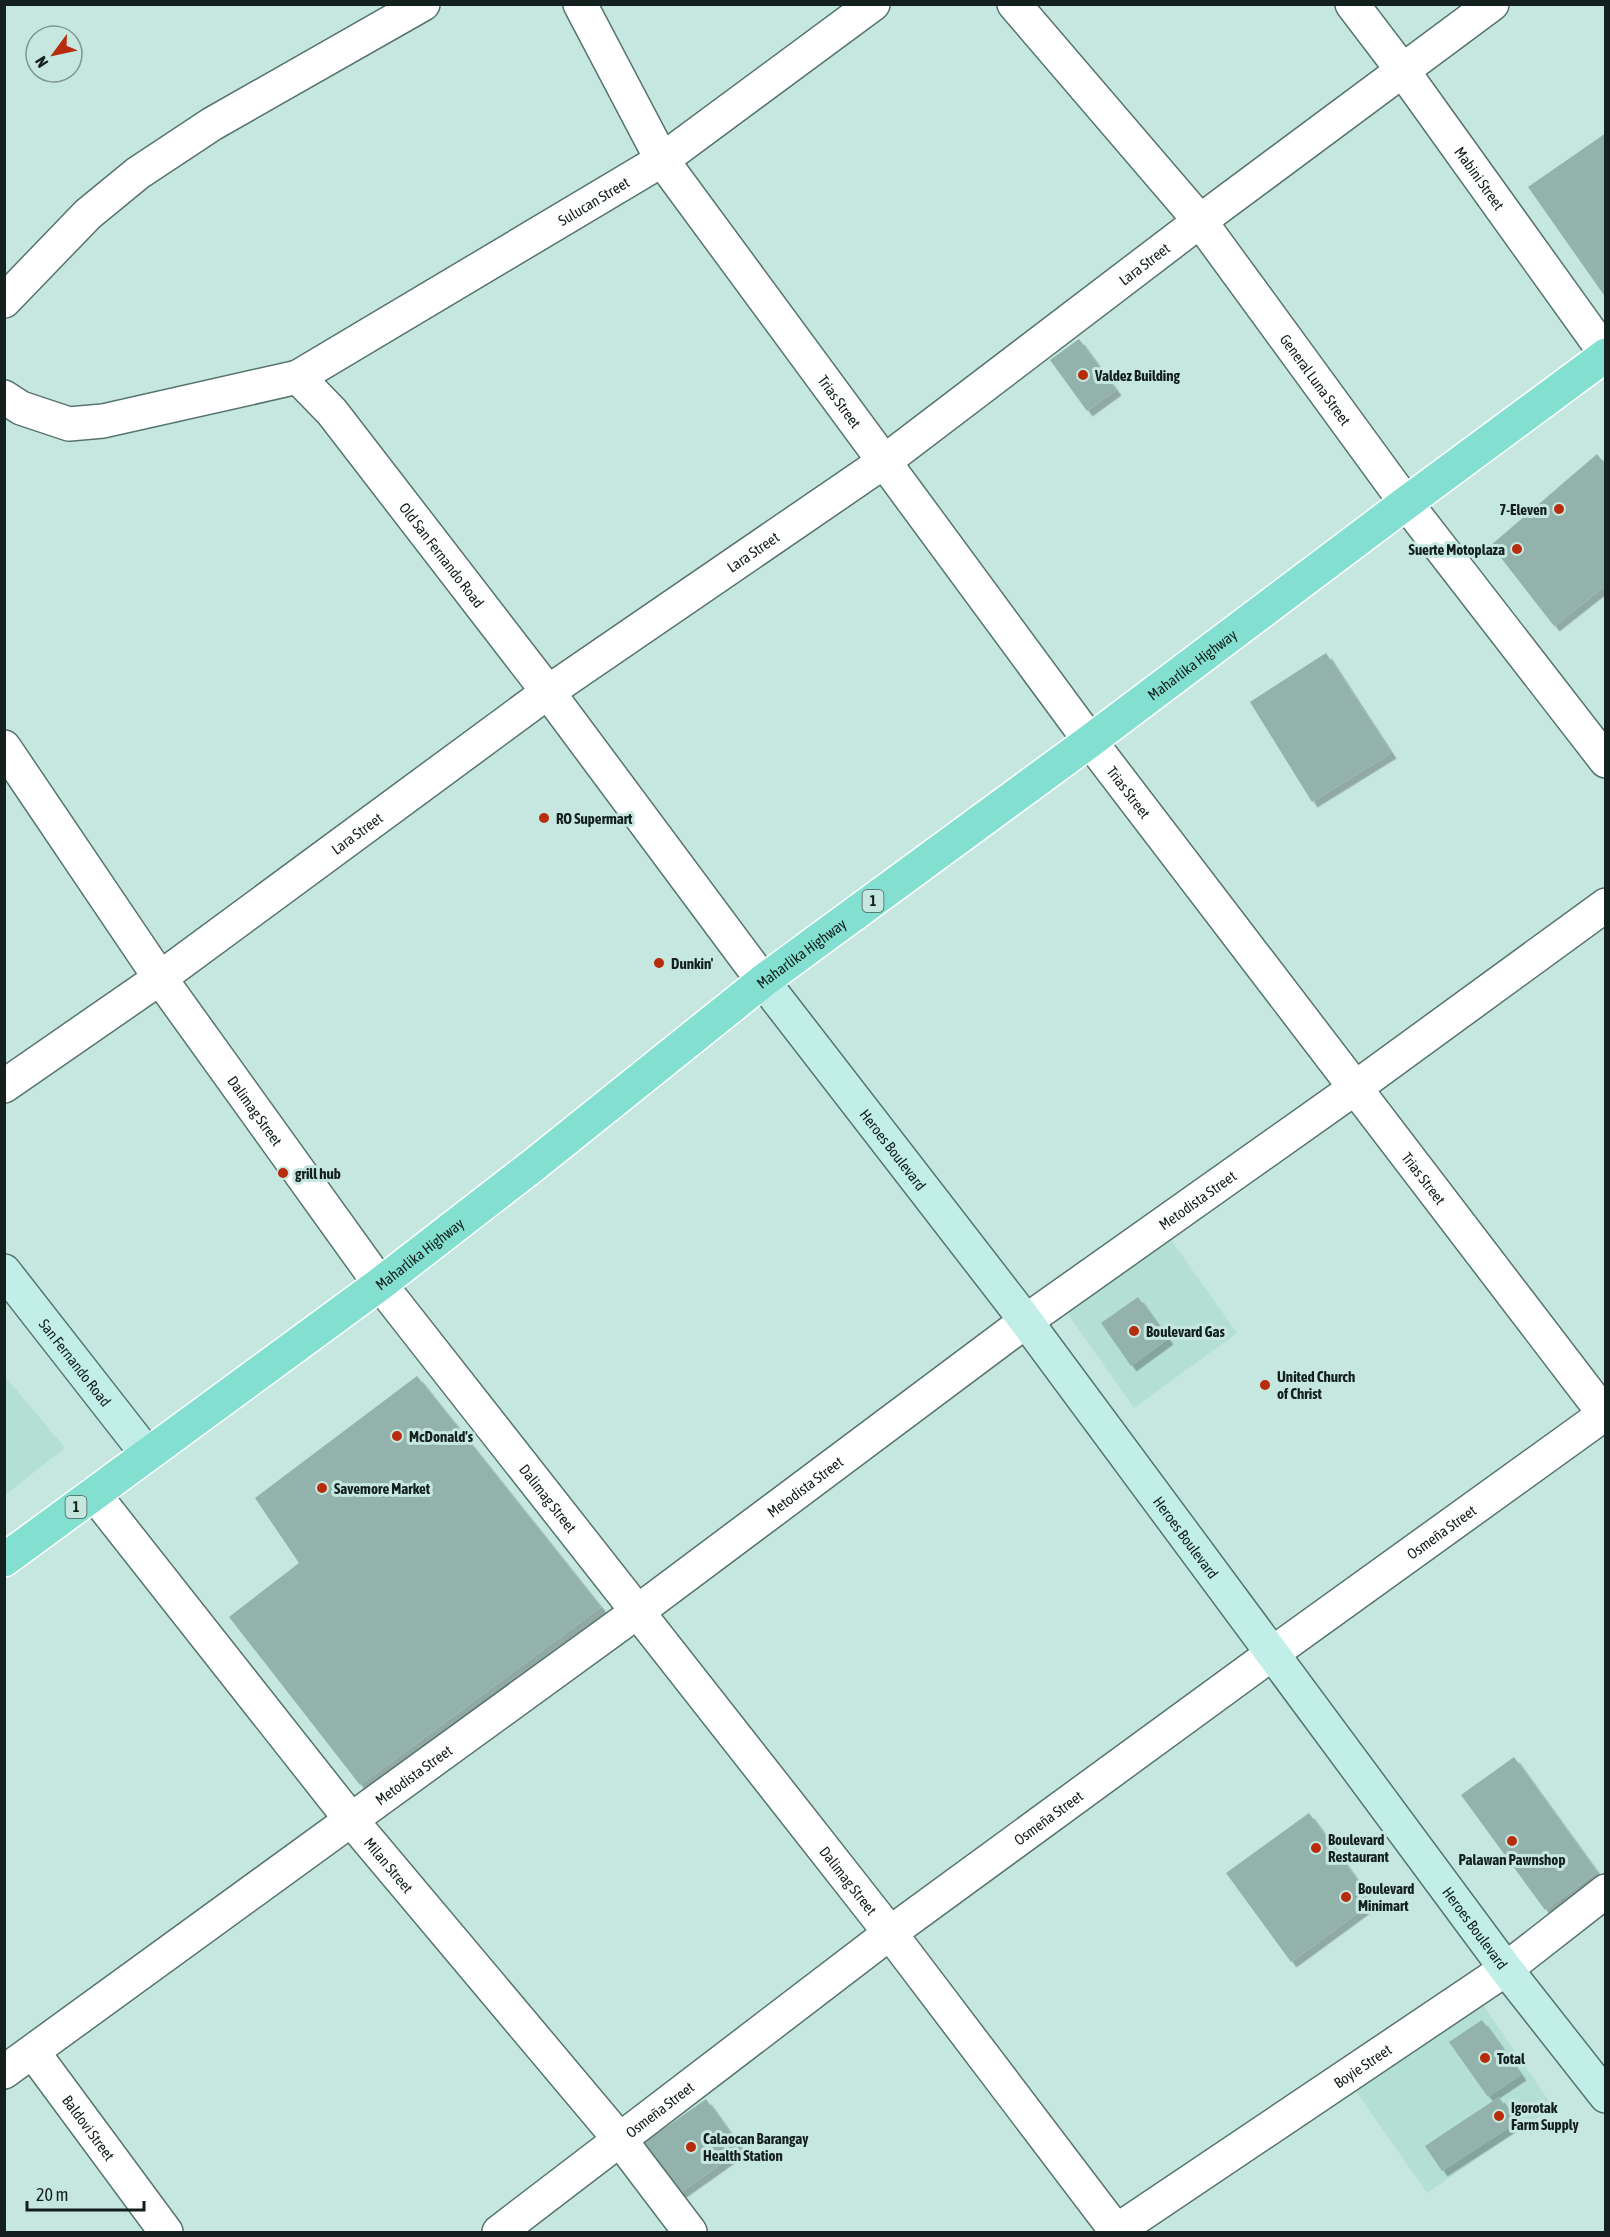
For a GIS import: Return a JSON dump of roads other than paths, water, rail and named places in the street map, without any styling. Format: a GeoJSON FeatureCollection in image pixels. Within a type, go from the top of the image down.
{"type":"FeatureCollection","features":[{"type":"Feature","properties":{"kind":"main road","name":"Maharlika Highway"},"geometry":{"type":"LineString","coordinates":[[4,1560],[380,1284],[535,1164],[764,981],[1090,741],[1605,355]]}},
{"type":"Feature","properties":{"kind":"main road","name":"Heroes Boulevard"},"geometry":{"type":"LineString","coordinates":[[764,981],[1026,1321],[1506,1969],[1605,2096]]}},
{"type":"Feature","properties":{"kind":"main road","name":"San Fernando Road"},"geometry":{"type":"LineString","coordinates":[[4,1271],[147,1454]]}},
{"type":"Feature","properties":{"kind":"street"},"geometry":{"type":"LineString","coordinates":[[4,301],[88,214],[138,173],[212,124],[423,4]]}},
{"type":"Feature","properties":{"kind":"street","name":"Trias Street"},"geometry":{"type":"LineString","coordinates":[[580,4],[662,160],[1090,741],[1605,1414]]}},
{"type":"Feature","properties":{"kind":"street","name":"Sulucan Street"},"geometry":{"type":"LineString","coordinates":[[298,377],[662,160],[873,4]]}},
{"type":"Feature","properties":{"kind":"street","name":"General Luna Street"},"geometry":{"type":"LineString","coordinates":[[1014,4],[1200,221],[1406,502],[1605,761]]}},
{"type":"Feature","properties":{"kind":"street","name":"Mabini Street"},"geometry":{"type":"LineString","coordinates":[[1352,4],[1403,71],[1605,355]]}},
{"type":"Feature","properties":{"kind":"street","name":"Lara Street"},"geometry":{"type":"LineString","coordinates":[[4,1086],[160,978],[548,692],[885,461],[1200,221],[1492,4]]}},
{"type":"Feature","properties":{"kind":"street"},"geometry":{"type":"LineString","coordinates":[[10,408],[69,424],[103,421],[298,377]]}},
{"type":"Feature","properties":{"kind":"street","name":"Old San Fernando Road"},"geometry":{"type":"LineString","coordinates":[[298,377],[332,412],[548,692],[764,981]]}},
{"type":"Feature","properties":{"kind":"street","name":"Dalimag Street"},"geometry":{"type":"LineString","coordinates":[[4,747],[160,978],[380,1284],[891,1933],[1116,2232]]}},
{"type":"Feature","properties":{"kind":"street","name":"Metodista Street"},"geometry":{"type":"LineString","coordinates":[[4,2072],[637,1612],[1026,1321],[1355,1088],[1605,905]]}},
{"type":"Feature","properties":{"kind":"street","name":"Osmeña Street"},"geometry":{"type":"LineString","coordinates":[[499,2232],[891,1933],[1273,1653],[1605,1414]]}},
{"type":"Feature","properties":{"kind":"street","name":"Milan Street"},"geometry":{"type":"LineString","coordinates":[[94,1494],[352,1821],[621,2141],[690,2232]]}},
{"type":"Feature","properties":{"kind":"street","name":"Boyie Street"},"geometry":{"type":"LineString","coordinates":[[1116,2232],[1506,1969],[1605,1891]]}},
{"type":"Feature","properties":{"kind":"street","name":"Baldovi Street"},"geometry":{"type":"LineString","coordinates":[[33,2052],[166,2232]]}},
{"type":"Feature","properties":{"kind":"place","name":"Valdez Building"},"geometry":{"type":"Point","coordinates":[1083,375]}},
{"type":"Feature","properties":{"kind":"place","name":"7-Eleven"},"geometry":{"type":"Point","coordinates":[1559,509]}},
{"type":"Feature","properties":{"kind":"place","name":"Suerte Motoplaza"},"geometry":{"type":"Point","coordinates":[1517,549]}},
{"type":"Feature","properties":{"kind":"place","name":"RO Supermart"},"geometry":{"type":"Point","coordinates":[544,818]}},
{"type":"Feature","properties":{"kind":"place","name":"Dunkin'"},"geometry":{"type":"Point","coordinates":[659,963]}},
{"type":"Feature","properties":{"kind":"place","name":"grill hub"},"geometry":{"type":"Point","coordinates":[283,1173]}},
{"type":"Feature","properties":{"kind":"place","name":"Boulevard Gas"},"geometry":{"type":"Point","coordinates":[1134,1331]}},
{"type":"Feature","properties":{"kind":"place","name":"United Church of Christ"},"geometry":{"type":"Point","coordinates":[1265,1385]}},
{"type":"Feature","properties":{"kind":"place","name":"McDonald's"},"geometry":{"type":"Point","coordinates":[397,1436]}},
{"type":"Feature","properties":{"kind":"place","name":"Savemore Market"},"geometry":{"type":"Point","coordinates":[322,1488]}},
{"type":"Feature","properties":{"kind":"place","name":"Palawan Pawnshop"},"geometry":{"type":"Point","coordinates":[1512,1841]}},
{"type":"Feature","properties":{"kind":"place","name":"Boulevard Restaurant"},"geometry":{"type":"Point","coordinates":[1316,1848]}},
{"type":"Feature","properties":{"kind":"place","name":"Boulevard Minimart"},"geometry":{"type":"Point","coordinates":[1346,1897]}},
{"type":"Feature","properties":{"kind":"place","name":"Total"},"geometry":{"type":"Point","coordinates":[1485,2058]}},
{"type":"Feature","properties":{"kind":"place","name":"Igorotak Farm Supply"},"geometry":{"type":"Point","coordinates":[1499,2116]}},
{"type":"Feature","properties":{"kind":"place","name":"Calaocan Barangay Health Station"},"geometry":{"type":"Point","coordinates":[691,2147]}}]}
